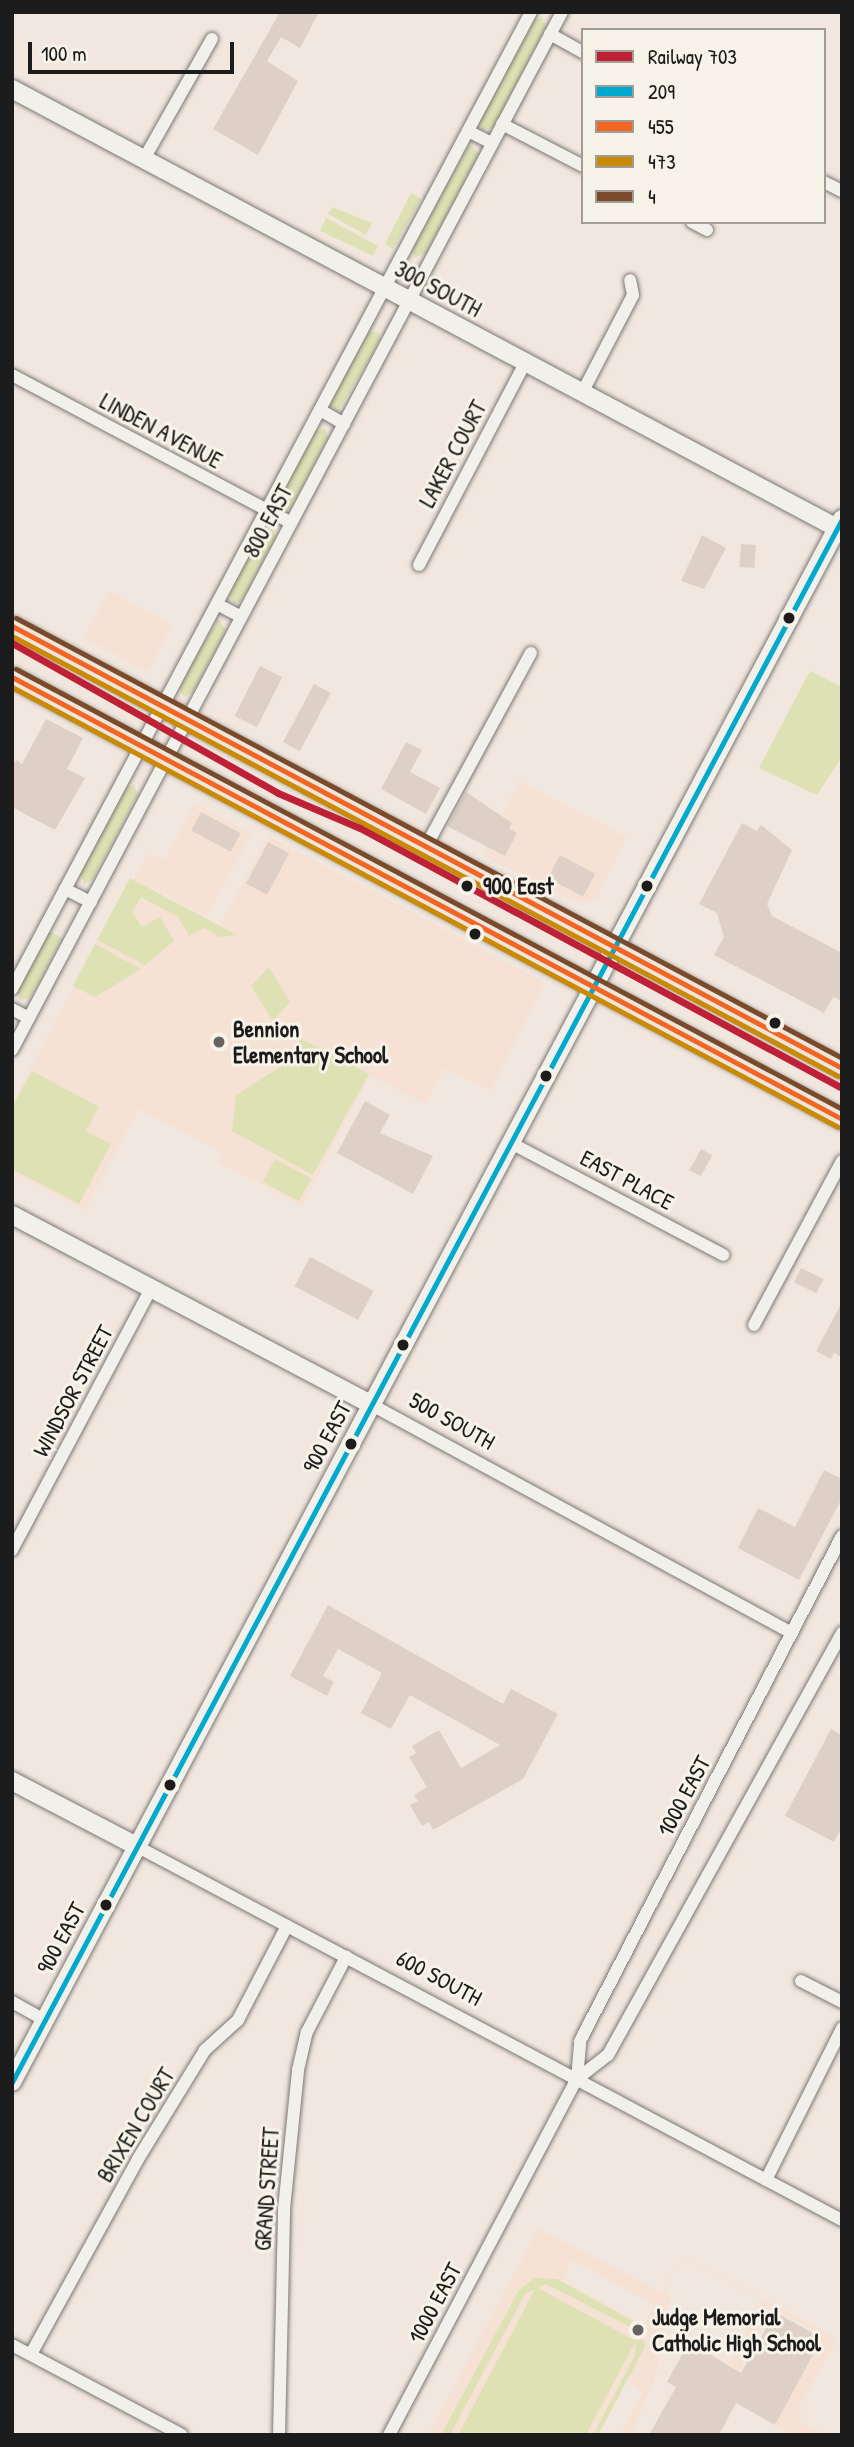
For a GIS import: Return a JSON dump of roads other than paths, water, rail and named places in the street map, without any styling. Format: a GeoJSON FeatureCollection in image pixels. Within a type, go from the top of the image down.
{"type":"FeatureCollection","features":[{"type":"Feature","properties":{"kind":"main road"},"geometry":{"type":"LineString","coordinates":[[12,626],[842,1068]]}},
{"type":"Feature","properties":{"kind":"main road"},"geometry":{"type":"LineString","coordinates":[[12,677],[842,1119]]}},
{"type":"Feature","properties":{"kind":"street","name":"800 EAST"},"geometry":{"type":"LineString","coordinates":[[12,989],[531,12]]}},
{"type":"Feature","properties":{"kind":"street","name":"800 EAST"},"geometry":{"type":"LineString","coordinates":[[12,1050],[550,34],[557,14]]}},
{"type":"Feature","properties":{"kind":"street"},"geometry":{"type":"LineString","coordinates":[[550,34],[581,51]]}},
{"type":"Feature","properties":{"kind":"street"},"geometry":{"type":"LineString","coordinates":[[144,159],[212,39]]}},
{"type":"Feature","properties":{"kind":"street","name":"300 SOUTH"},"geometry":{"type":"LineString","coordinates":[[12,89],[524,363],[840,526]]}},
{"type":"Feature","properties":{"kind":"street"},"geometry":{"type":"LineString","coordinates":[[502,124],[581,165]]}},
{"type":"Feature","properties":{"kind":"street"},"geometry":{"type":"LineString","coordinates":[[468,131],[492,143]]}},
{"type":"Feature","properties":{"kind":"street"},"geometry":{"type":"LineString","coordinates":[[826,183],[842,191]]}},
{"type":"Feature","properties":{"kind":"street"},"geometry":{"type":"LineString","coordinates":[[696,224],[707,230]]}},
{"type":"Feature","properties":{"kind":"street"},"geometry":{"type":"LineString","coordinates":[[582,393],[633,295],[630,280]]}},
{"type":"Feature","properties":{"kind":"street","name":"LAKER COURT"},"geometry":{"type":"LineString","coordinates":[[419,565],[524,363]]}},
{"type":"Feature","properties":{"kind":"street","name":"LINDEN AVENUE"},"geometry":{"type":"LineString","coordinates":[[12,375],[291,523]]}},
{"type":"Feature","properties":{"kind":"street"},"geometry":{"type":"LineString","coordinates":[[320,410],[344,424]]}},
{"type":"Feature","properties":{"kind":"street","name":"900 EAST"},"geometry":{"type":"LineString","coordinates":[[15,2072],[46,2020],[840,526]]}},
{"type":"Feature","properties":{"kind":"street"},"geometry":{"type":"LineString","coordinates":[[217,604],[241,617]]}},
{"type":"Feature","properties":{"kind":"street"},"geometry":{"type":"LineString","coordinates":[[425,848],[531,653]]}},
{"type":"Feature","properties":{"kind":"street"},"geometry":{"type":"LineString","coordinates":[[65,888],[91,902]]}},
{"type":"Feature","properties":{"kind":"street"},"geometry":{"type":"LineString","coordinates":[[12,1009],[29,1018]]}},
{"type":"Feature","properties":{"kind":"street","name":"EAST PLACE"},"geometry":{"type":"LineString","coordinates":[[511,1143],[723,1255]]}},
{"type":"Feature","properties":{"kind":"street"},"geometry":{"type":"LineString","coordinates":[[754,1325],[842,1161]]}},
{"type":"Feature","properties":{"kind":"street","name":"500 SOUTH"},"geometry":{"type":"LineString","coordinates":[[12,1215],[372,1405],[792,1633]]}},
{"type":"Feature","properties":{"kind":"street","name":"WINDSOR STREET"},"geometry":{"type":"LineString","coordinates":[[12,1550],[151,1289]]}},
{"type":"Feature","properties":{"kind":"street","name":"1000 EAST"},"geometry":{"type":"LineString","coordinates":[[389,2435],[577,2079],[580,2041],[842,1536]]}},
{"type":"Feature","properties":{"kind":"street","name":"1000 EAST"},"geometry":{"type":"LineString","coordinates":[[577,2079],[608,2055],[842,1632]]}},
{"type":"Feature","properties":{"kind":"street","name":"600 SOUTH"},"geometry":{"type":"LineString","coordinates":[[12,1781],[842,2220]]}},
{"type":"Feature","properties":{"kind":"street","name":"BRIXEN COURT"},"geometry":{"type":"LineString","coordinates":[[31,2354],[138,2160],[205,2050],[239,2020],[287,1926]]}},
{"type":"Feature","properties":{"kind":"street","name":"GRAND STREET"},"geometry":{"type":"LineString","coordinates":[[279,2435],[284,2209],[298,2070],[307,2032],[346,1957]]}},
{"type":"Feature","properties":{"kind":"street"},"geometry":{"type":"LineString","coordinates":[[801,1981],[842,2002]]}},
{"type":"Feature","properties":{"kind":"street"},"geometry":{"type":"LineString","coordinates":[[12,2002],[46,2020]]}},
{"type":"Feature","properties":{"kind":"street"},"geometry":{"type":"LineString","coordinates":[[766,2180],[842,2028]]}},
{"type":"Feature","properties":{"kind":"street"},"geometry":{"type":"LineString","coordinates":[[12,2344],[182,2435]]}},
{"type":"Feature","properties":{"kind":"rail line","name":"703"},"geometry":{"type":"LineString","coordinates":[[12,643],[278,793],[360,828],[842,1088]]}},
{"type":"Feature","properties":{"kind":"place","name":"900 East"},"geometry":{"type":"Point","coordinates":[467,886]}},
{"type":"Feature","properties":{"kind":"place","name":"Bennion Elementary School"},"geometry":{"type":"Point","coordinates":[219,1042]}},
{"type":"Feature","properties":{"kind":"place","name":"Judge Memorial Catholic High School"},"geometry":{"type":"Point","coordinates":[638,2330]}}]}
